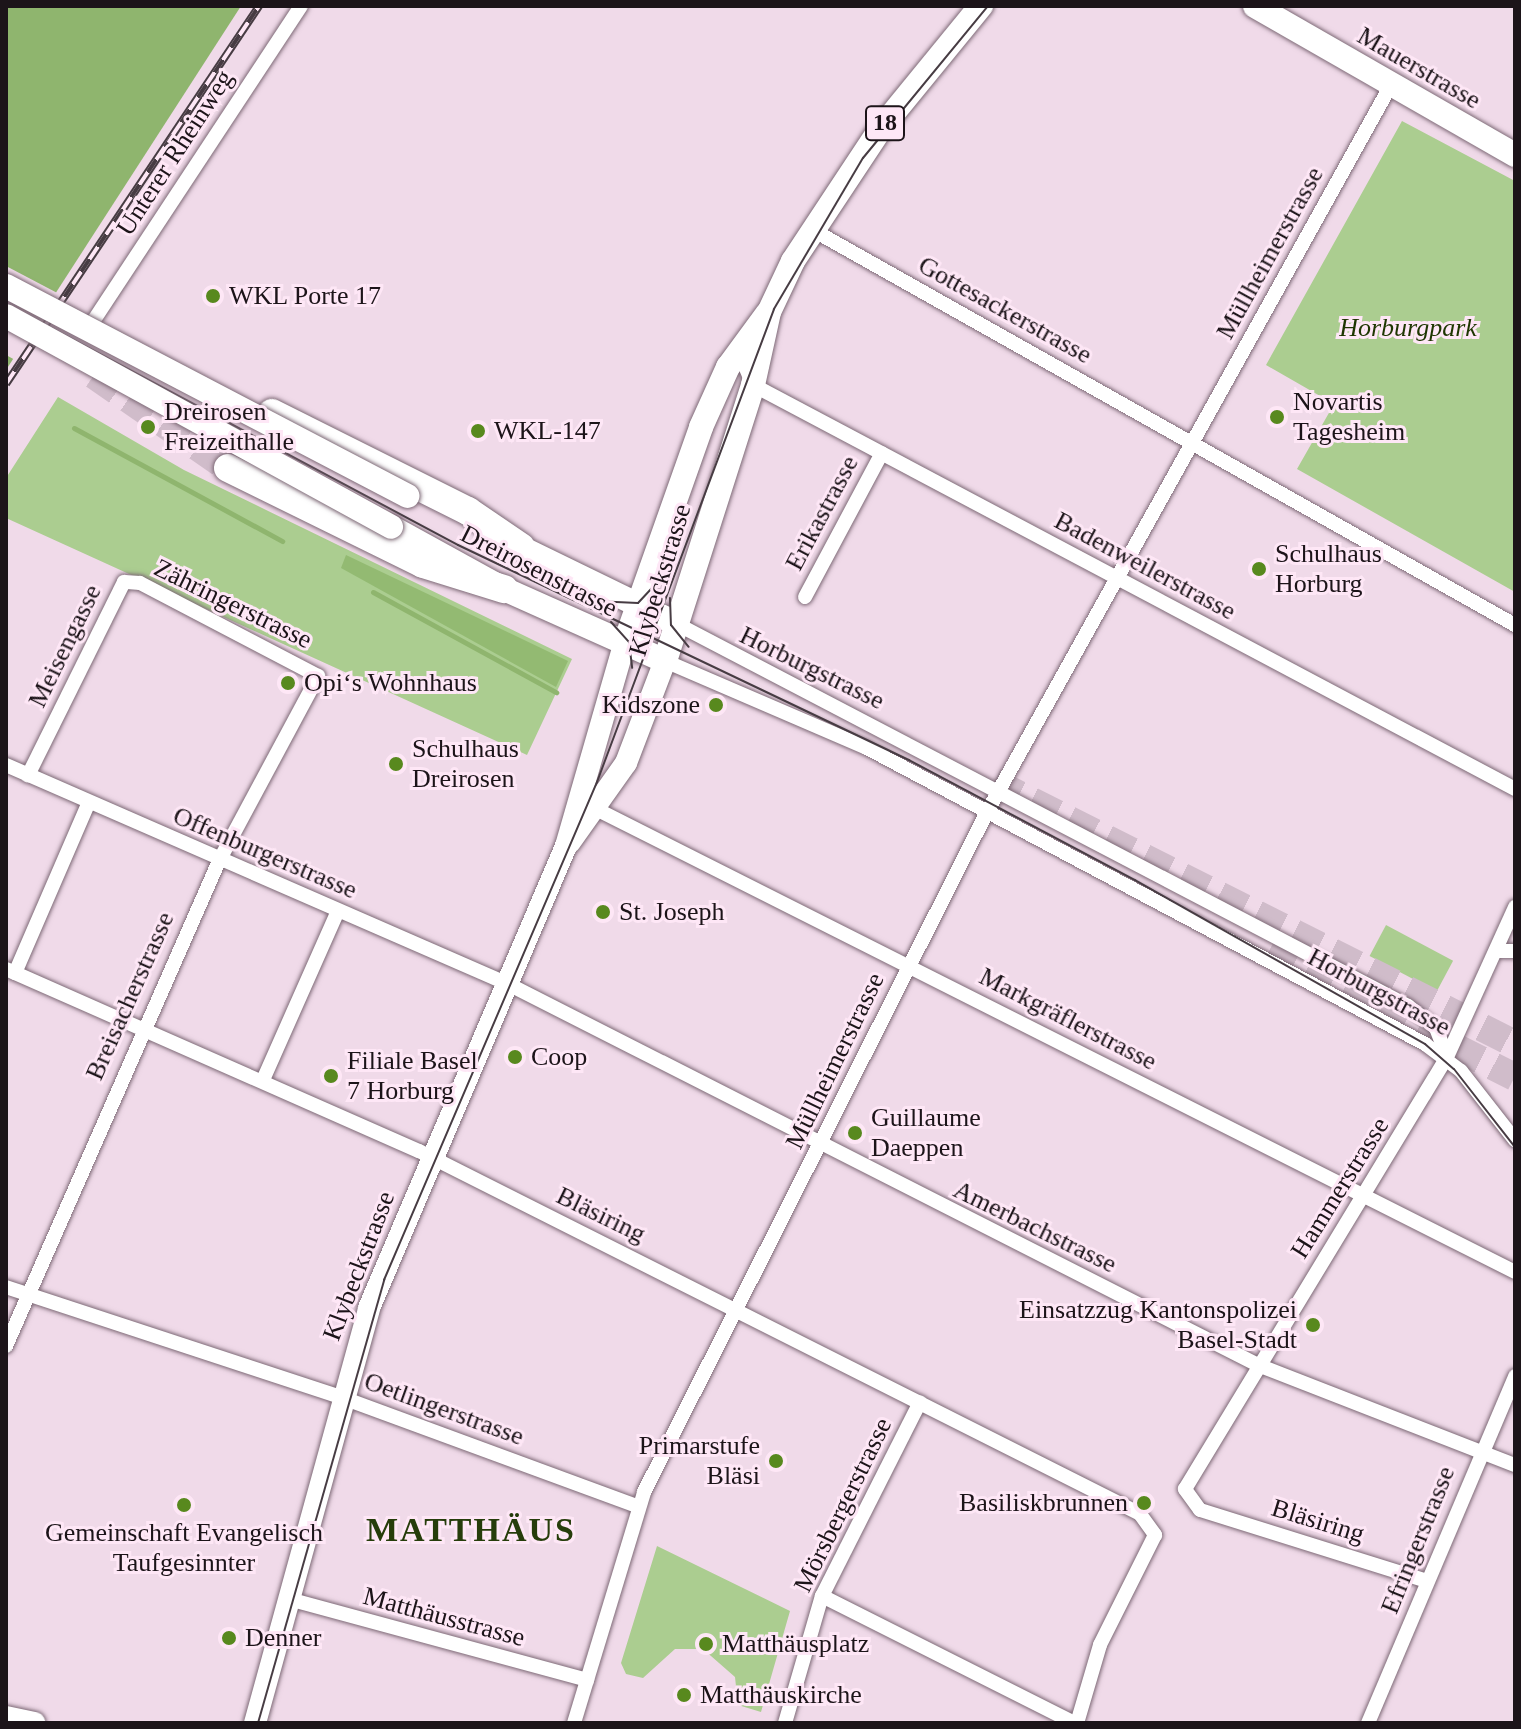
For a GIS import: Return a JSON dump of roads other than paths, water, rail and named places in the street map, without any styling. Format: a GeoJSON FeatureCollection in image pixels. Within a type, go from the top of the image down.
{"type":"FeatureCollection","features":[{"type":"Feature","properties":{"kind":"highway"},"geometry":{"type":"LineString","coordinates":[[267,411],[468,511],[521,547]]}},
{"type":"Feature","properties":{"kind":"highway"},"geometry":{"type":"LineString","coordinates":[[228,468],[423,564],[504,589]]}},
{"type":"Feature","properties":{"kind":"main road","name":"Klybeckstrasse"},"geometry":{"type":"LineString","coordinates":[[624,645],[701,427],[739,350],[769,312],[811,229],[881,128],[981,6]]}},
{"type":"Feature","properties":{"kind":"main road","name":"Mauerstrasse"},"geometry":{"type":"LineString","coordinates":[[1255,6],[1515,155]]}},
{"type":"Feature","properties":{"kind":"main road","name":"Dreirosenstrasse"},"geometry":{"type":"LineString","coordinates":[[6,286],[407,496],[608,588],[675,623]]}},
{"type":"Feature","properties":{"kind":"main road","name":"Klybeckstrasse"},"geometry":{"type":"LineString","coordinates":[[665,661],[753,385],[769,312]]}},
{"type":"Feature","properties":{"kind":"main road","name":"Dreirosenstrasse"},"geometry":{"type":"LineString","coordinates":[[6,316],[504,589],[665,661]]}},
{"type":"Feature","properties":{"kind":"main road"},"geometry":{"type":"LineString","coordinates":[[608,588],[630,585],[649,570]]}},
{"type":"Feature","properties":{"kind":"street","name":"Unterer Rheinweg"},"geometry":{"type":"LineString","coordinates":[[90,326],[301,6]]}},
{"type":"Feature","properties":{"kind":"street","name":"Müllheimerstrasse"},"geometry":{"type":"LineString","coordinates":[[574,1723],[637,1506],[987,812],[1197,448],[1391,85]]}},
{"type":"Feature","properties":{"kind":"street","name":"Gottesackerstrasse"},"geometry":{"type":"LineString","coordinates":[[811,229],[1197,448]]}},
{"type":"Feature","properties":{"kind":"street"},"geometry":{"type":"LineString","coordinates":[[739,350],[753,385]]}},
{"type":"Feature","properties":{"kind":"street","name":"Badenweilerstrasse"},"geometry":{"type":"LineString","coordinates":[[753,385],[1515,789]]}},
{"type":"Feature","properties":{"kind":"street"},"geometry":{"type":"LineString","coordinates":[[1197,448],[1515,625]]}},
{"type":"Feature","properties":{"kind":"street","name":"Erikastrasse"},"geometry":{"type":"LineString","coordinates":[[805,597],[882,453]]}},
{"type":"Feature","properties":{"kind":"street","name":"Zähringerstrasse"},"geometry":{"type":"LineString","coordinates":[[124,582],[140,583],[318,676]]}},
{"type":"Feature","properties":{"kind":"street","name":"Meisengasse"},"geometry":{"type":"LineString","coordinates":[[28,775],[124,582]]}},
{"type":"Feature","properties":{"kind":"street","name":"Horburgstrasse"},"geometry":{"type":"LineString","coordinates":[[675,623],[1408,1006],[1436,1028],[1447,1057]]}},
{"type":"Feature","properties":{"kind":"street","name":"Klybeckstrasse"},"geometry":{"type":"LineString","coordinates":[[255,1723],[369,1308],[566,846],[624,645]]}},
{"type":"Feature","properties":{"kind":"street","name":"Horburgstrasse"},"geometry":{"type":"LineString","coordinates":[[665,661],[867,748],[1447,1057]]}},
{"type":"Feature","properties":{"kind":"street","name":"Klybeckstrasse"},"geometry":{"type":"LineString","coordinates":[[566,846],[598,810],[636,743],[665,661]]}},
{"type":"Feature","properties":{"kind":"street","name":"Breisacherstrasse"},"geometry":{"type":"LineString","coordinates":[[6,1346],[26,1293],[142,1028],[219,861],[318,676]]}},
{"type":"Feature","properties":{"kind":"street","name":"Offenburgerstrasse"},"geometry":{"type":"LineString","coordinates":[[6,765],[219,861],[506,983]]}},
{"type":"Feature","properties":{"kind":"street"},"geometry":{"type":"LineString","coordinates":[[10,971],[89,802]]}},
{"type":"Feature","properties":{"kind":"street","name":"Markgräflerstrasse"},"geometry":{"type":"LineString","coordinates":[[598,810],[1515,1272]]}},
{"type":"Feature","properties":{"kind":"street","name":"Hammerstrasse"},"geometry":{"type":"LineString","coordinates":[[1194,1507],[1185,1497],[1188,1481],[1447,1057],[1515,907]]}},
{"type":"Feature","properties":{"kind":"street"},"geometry":{"type":"LineString","coordinates":[[263,1080],[338,911]]}},
{"type":"Feature","properties":{"kind":"street"},"geometry":{"type":"LineString","coordinates":[[1496,951],[1515,951]]}},
{"type":"Feature","properties":{"kind":"street","name":"Bläsiring"},"geometry":{"type":"LineString","coordinates":[[10,971],[263,1080],[432,1158],[736,1308],[1140,1514],[1155,1535],[1100,1645],[1076,1723]]}},
{"type":"Feature","properties":{"kind":"street","name":"Amerbachstrasse"},"geometry":{"type":"LineString","coordinates":[[506,983],[822,1141],[831,1153],[1258,1365],[1515,1465]]}},
{"type":"Feature","properties":{"kind":"street"},"geometry":{"type":"LineString","coordinates":[[1447,1057],[1515,1140]]}},
{"type":"Feature","properties":{"kind":"street","name":"Oetlingerstrasse"},"geometry":{"type":"LineString","coordinates":[[6,1287],[343,1397],[637,1506]]}},
{"type":"Feature","properties":{"kind":"street","name":"Efringerstrasse"},"geometry":{"type":"LineString","coordinates":[[1368,1723],[1480,1451],[1515,1376]]}},
{"type":"Feature","properties":{"kind":"street","name":"Mörsbergerstrasse"},"geometry":{"type":"LineString","coordinates":[[785,1723],[822,1596],[920,1402]]}},
{"type":"Feature","properties":{"kind":"street","name":"Bläsiring"},"geometry":{"type":"LineString","coordinates":[[1194,1507],[1427,1581]]}},
{"type":"Feature","properties":{"kind":"street"},"geometry":{"type":"LineString","coordinates":[[822,1596],[1076,1723]]}},
{"type":"Feature","properties":{"kind":"street","name":"Matthäusstrasse"},"geometry":{"type":"LineString","coordinates":[[289,1599],[587,1680]]}},
{"type":"Feature","properties":{"kind":"street"},"geometry":{"type":"LineString","coordinates":[[6,1717],[34,1723]]}},
{"type":"Feature","properties":{"kind":"waterway"},"geometry":{"type":"LineString","coordinates":[[74,428],[282,541]]}},
{"type":"Feature","properties":{"kind":"waterway"},"geometry":{"type":"LineString","coordinates":[[373,592],[556,692]]}},
{"type":"Feature","properties":{"kind":"tunnel"},"geometry":{"type":"LineString","coordinates":[[94,375],[228,468]]}},
{"type":"Feature","properties":{"kind":"tunnel"},"geometry":{"type":"LineString","coordinates":[[994,782],[1515,1044]]}},
{"type":"Feature","properties":{"kind":"tunnel"},"geometry":{"type":"LineString","coordinates":[[1268,953],[1515,1077]]}},
{"type":"Feature","properties":{"kind":"tram line"},"geometry":{"type":"LineString","coordinates":[[258,1723],[384,1280],[597,782],[774,309],[863,158],[988,6]]}},
{"type":"Feature","properties":{"kind":"tram line"},"geometry":{"type":"LineString","coordinates":[[6,304],[458,545],[909,760],[1135,880],[1425,1044],[1454,1069],[1515,1147]]}},
{"type":"Feature","properties":{"kind":"tram line"},"geometry":{"type":"LineString","coordinates":[[594,601],[638,603],[666,573]]}},
{"type":"Feature","properties":{"kind":"tram line"},"geometry":{"type":"LineString","coordinates":[[670,598],[671,625],[689,647]]}},
{"type":"Feature","properties":{"kind":"tram line"},"geometry":{"type":"LineString","coordinates":[[611,622],[629,642],[632,668]]}},
{"type":"Feature","properties":{"kind":"railway"},"geometry":{"type":"LineString","coordinates":[[6,384],[259,6]]}},
{"type":"Feature","properties":{"kind":"place","name":"WKL Porte 17"},"geometry":{"type":"Point","coordinates":[213,296]}},
{"type":"Feature","properties":{"kind":"place","name":"Novartis Tagesheim"},"geometry":{"type":"Point","coordinates":[1277,417]}},
{"type":"Feature","properties":{"kind":"place","name":"Dreirosen Freizeithalle"},"geometry":{"type":"Point","coordinates":[148,427]}},
{"type":"Feature","properties":{"kind":"place","name":"WKL-147"},"geometry":{"type":"Point","coordinates":[478,431]}},
{"type":"Feature","properties":{"kind":"place","name":"Schulhaus Horburg"},"geometry":{"type":"Point","coordinates":[1259,569]}},
{"type":"Feature","properties":{"kind":"place","name":"Opi‘s Wohnhaus"},"geometry":{"type":"Point","coordinates":[288,683]}},
{"type":"Feature","properties":{"kind":"place","name":"Kidszone"},"geometry":{"type":"Point","coordinates":[716,705]}},
{"type":"Feature","properties":{"kind":"place","name":"Schulhaus Dreirosen"},"geometry":{"type":"Point","coordinates":[396,764]}},
{"type":"Feature","properties":{"kind":"place","name":"St. Joseph"},"geometry":{"type":"Point","coordinates":[603,912]}},
{"type":"Feature","properties":{"kind":"place","name":"Coop"},"geometry":{"type":"Point","coordinates":[515,1057]}},
{"type":"Feature","properties":{"kind":"place","name":"Filiale Basel 7 Horburg"},"geometry":{"type":"Point","coordinates":[331,1076]}},
{"type":"Feature","properties":{"kind":"place","name":"Guillaume Daeppen"},"geometry":{"type":"Point","coordinates":[855,1133]}},
{"type":"Feature","properties":{"kind":"place","name":"Einsatzzug Kantonspolizei Basel-Stadt"},"geometry":{"type":"Point","coordinates":[1313,1325]}},
{"type":"Feature","properties":{"kind":"place","name":"Primarstufe Bläsi"},"geometry":{"type":"Point","coordinates":[776,1461]}},
{"type":"Feature","properties":{"kind":"place","name":"Basiliskbrunnen"},"geometry":{"type":"Point","coordinates":[1144,1503]}},
{"type":"Feature","properties":{"kind":"place","name":"Gemeinschaft Evangelisch Taufgesinnter"},"geometry":{"type":"Point","coordinates":[184,1505]}},
{"type":"Feature","properties":{"kind":"place","name":"Denner"},"geometry":{"type":"Point","coordinates":[229,1638]}},
{"type":"Feature","properties":{"kind":"place","name":"Matthäusplatz"},"geometry":{"type":"Point","coordinates":[706,1644]}},
{"type":"Feature","properties":{"kind":"place","name":"Matthäuskirche"},"geometry":{"type":"Point","coordinates":[684,1695]}},
{"type":"Feature","properties":{"kind":"district","name":"MATTHÄUS"},"geometry":{"type":"Point","coordinates":[471,1530]}},
{"type":"Feature","properties":{"kind":"park label","name":"Horburgpark"},"geometry":{"type":"Point","coordinates":[1408,328]}}]}
